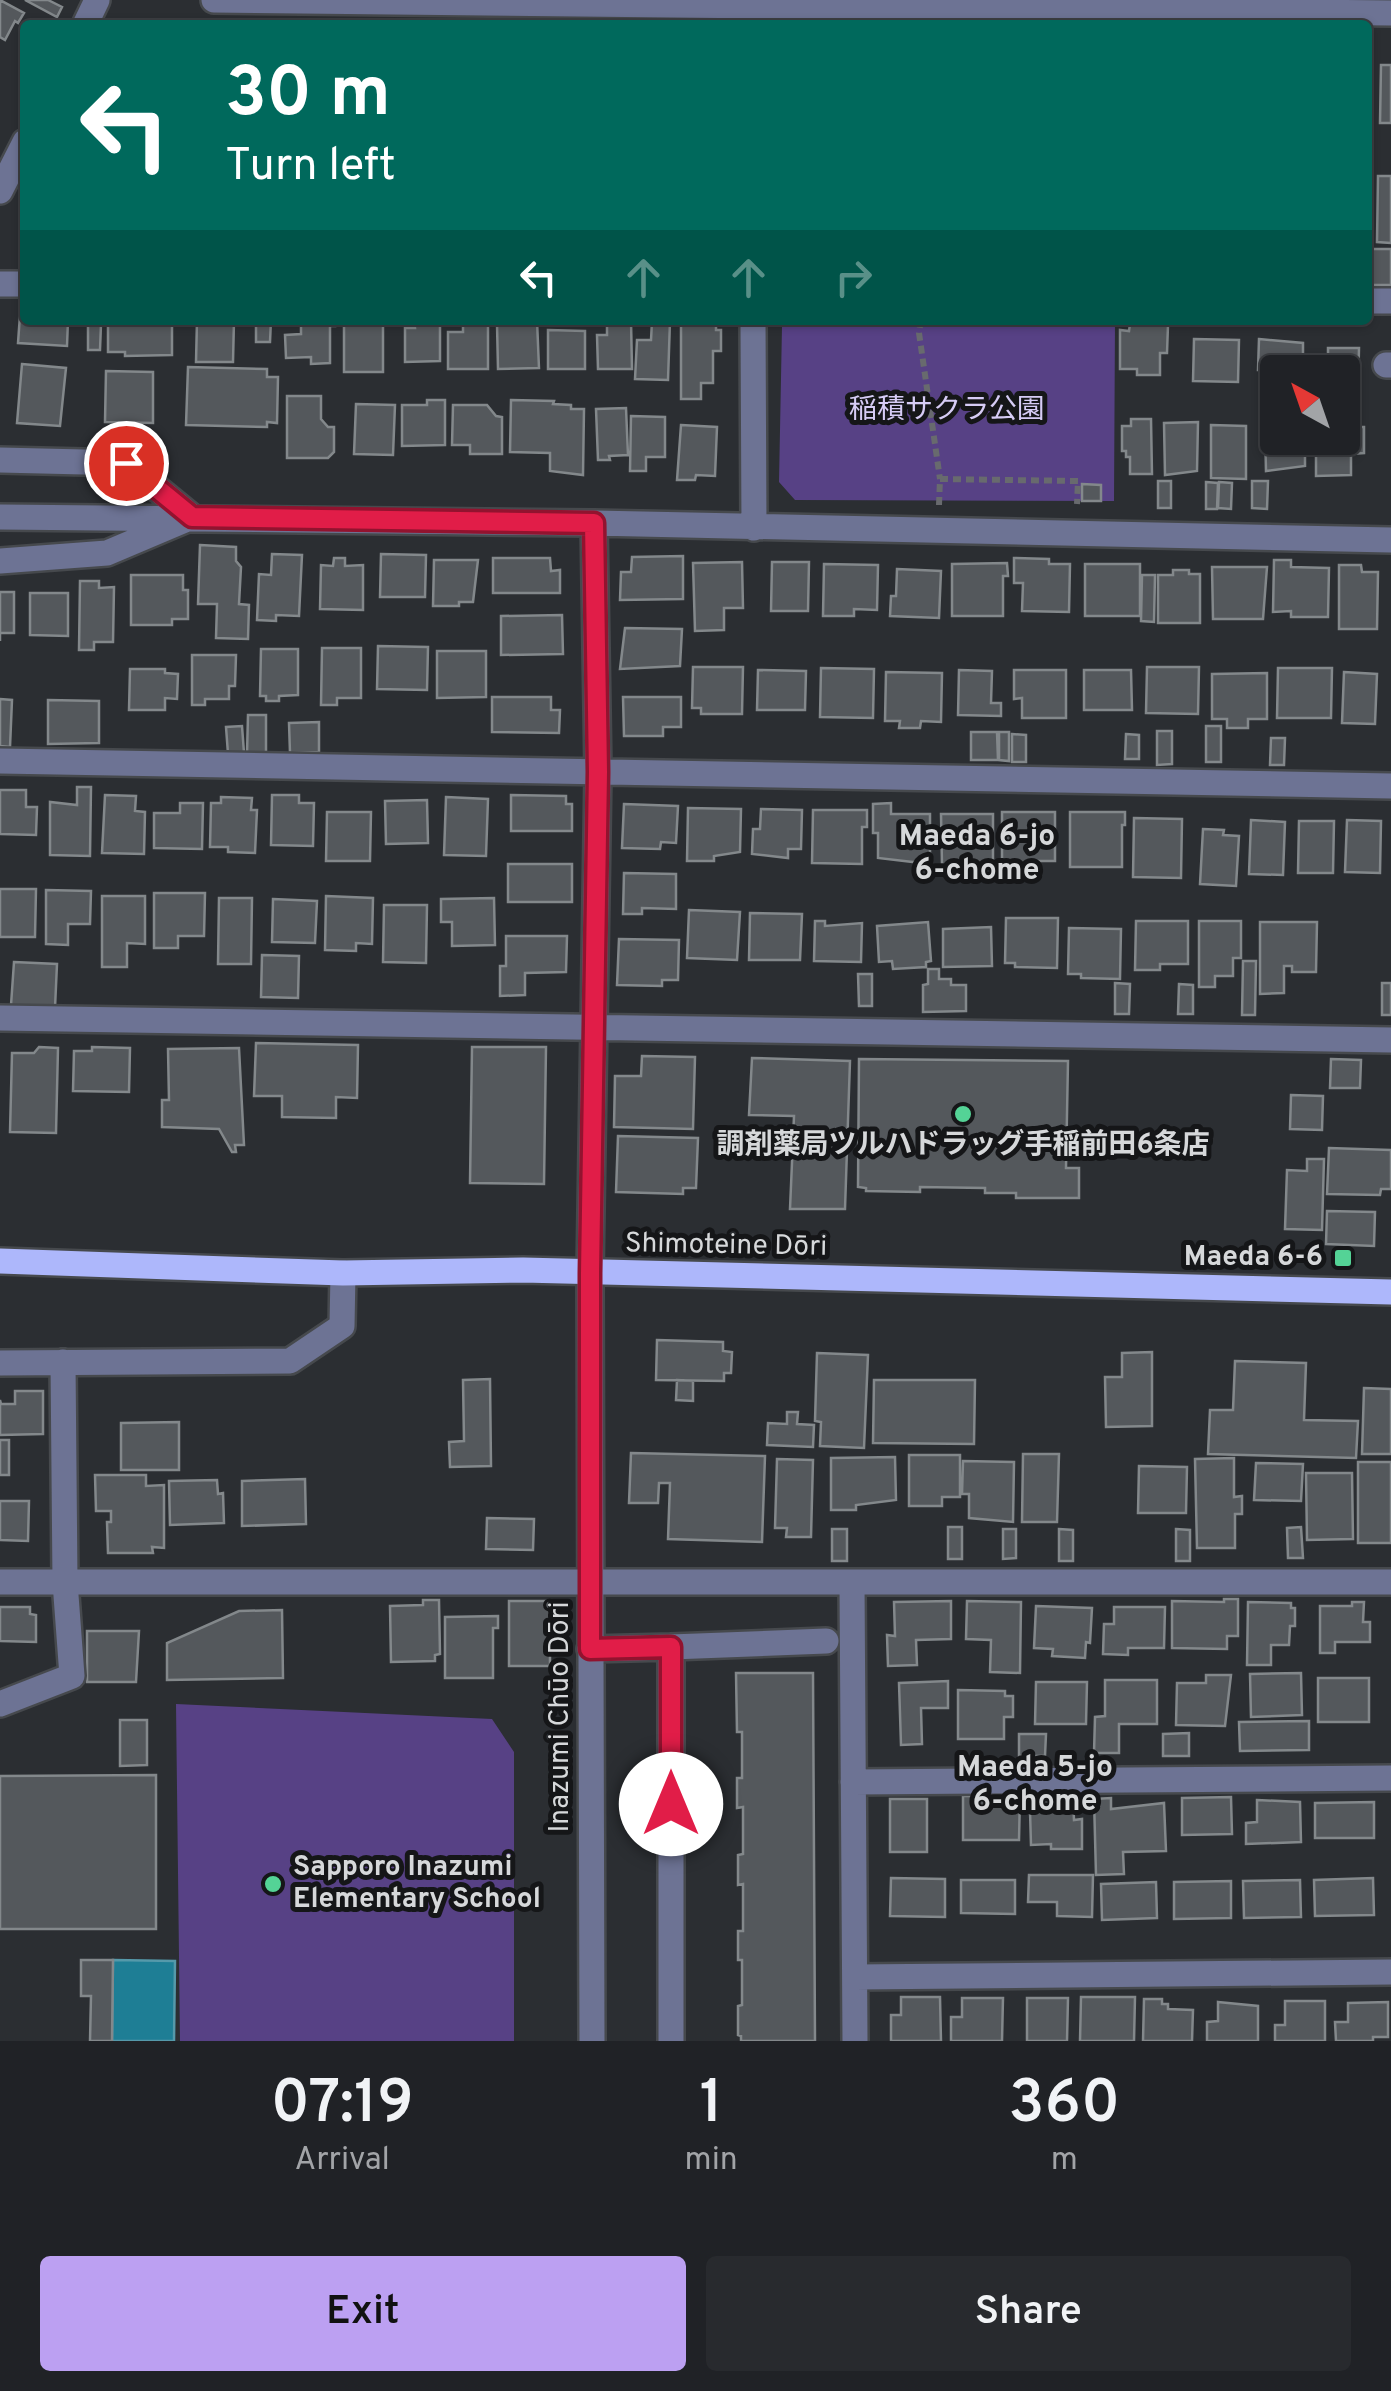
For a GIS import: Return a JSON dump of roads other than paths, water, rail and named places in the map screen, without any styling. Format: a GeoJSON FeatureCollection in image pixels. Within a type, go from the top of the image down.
{"type":"FeatureCollection","features":[{"type":"Feature","properties":{"kind":"main road","name":"Shimoteine Dōri"},"geometry":{"type":"LineString","coordinates":[[0,1261],[343,1273],[523,1270],[1391,1292]]}},
{"type":"Feature","properties":{"kind":"street"},"geometry":{"type":"LineString","coordinates":[[214,0],[756,11],[1391,13]]}},
{"type":"Feature","properties":{"kind":"street"},"geometry":{"type":"LineString","coordinates":[[0,190],[20,152]]}},
{"type":"Feature","properties":{"kind":"street"},"geometry":{"type":"LineString","coordinates":[[753,325],[754,528]]}},
{"type":"Feature","properties":{"kind":"street"},"geometry":{"type":"LineString","coordinates":[[0,460],[126,463],[192,517]]}},
{"type":"Feature","properties":{"kind":"street"},"geometry":{"type":"LineString","coordinates":[[0,517],[594,523],[1391,540]]}},
{"type":"Feature","properties":{"kind":"street"},"geometry":{"type":"LineString","coordinates":[[0,562],[108,553],[192,517]]}},
{"type":"Feature","properties":{"kind":"street","name":"Inazumi Chūo Dōri"},"geometry":{"type":"LineString","coordinates":[[592,2041],[590,1273],[598,772],[594,523]]}},
{"type":"Feature","properties":{"kind":"street"},"geometry":{"type":"LineString","coordinates":[[0,761],[1391,786]]}},
{"type":"Feature","properties":{"kind":"street"},"geometry":{"type":"LineString","coordinates":[[0,1018],[1391,1040]]}},
{"type":"Feature","properties":{"kind":"street"},"geometry":{"type":"LineString","coordinates":[[0,1363],[290,1362],[342,1326],[343,1273]]}},
{"type":"Feature","properties":{"kind":"street"},"geometry":{"type":"LineString","coordinates":[[0,1704],[72,1676],[64,1582],[63,1362]]}},
{"type":"Feature","properties":{"kind":"street"},"geometry":{"type":"LineString","coordinates":[[0,1582],[1391,1582]]}},
{"type":"Feature","properties":{"kind":"street"},"geometry":{"type":"LineString","coordinates":[[852,1583],[855,2041]]}},
{"type":"Feature","properties":{"kind":"street"},"geometry":{"type":"LineString","coordinates":[[590,1649],[826,1640]]}},
{"type":"Feature","properties":{"kind":"street"},"geometry":{"type":"LineString","coordinates":[[671,1647],[671,2041]]}},
{"type":"Feature","properties":{"kind":"street"},"geometry":{"type":"LineString","coordinates":[[853,1782],[1391,1778]]}},
{"type":"Feature","properties":{"kind":"street"},"geometry":{"type":"LineString","coordinates":[[855,1977],[1391,1972]]}},
{"type":"Feature","properties":{"kind":"water"},"geometry":{"type":"Polygon","coordinates":[[[113,1960],[175,1961],[174,2041],[112,2041],[113,1960]]]}},
{"type":"Feature","properties":{"kind":"place","name":"調剤薬局ツルハドラッグ手稲前田6条店"},"geometry":{"type":"Point","coordinates":[963,1114]}},
{"type":"Feature","properties":{"kind":"place","name":"Maeda 6-6"},"geometry":{"type":"Point","coordinates":[1343,1258]}},
{"type":"Feature","properties":{"kind":"place","name":"Sapporo Inazumi Elementary School"},"geometry":{"type":"Point","coordinates":[273,1884]}},
{"type":"Feature","properties":{"kind":"district","name":"Maeda 6-jo 6-chome"},"geometry":{"type":"Point","coordinates":[977,854]}},
{"type":"Feature","properties":{"kind":"district","name":"Maeda 5-jo 6-chome"},"geometry":{"type":"Point","coordinates":[1035,1785]}},
{"type":"Feature","properties":{"kind":"park label","name":"稲積サクラ公園"},"geometry":{"type":"Point","coordinates":[947,411]}}]}
